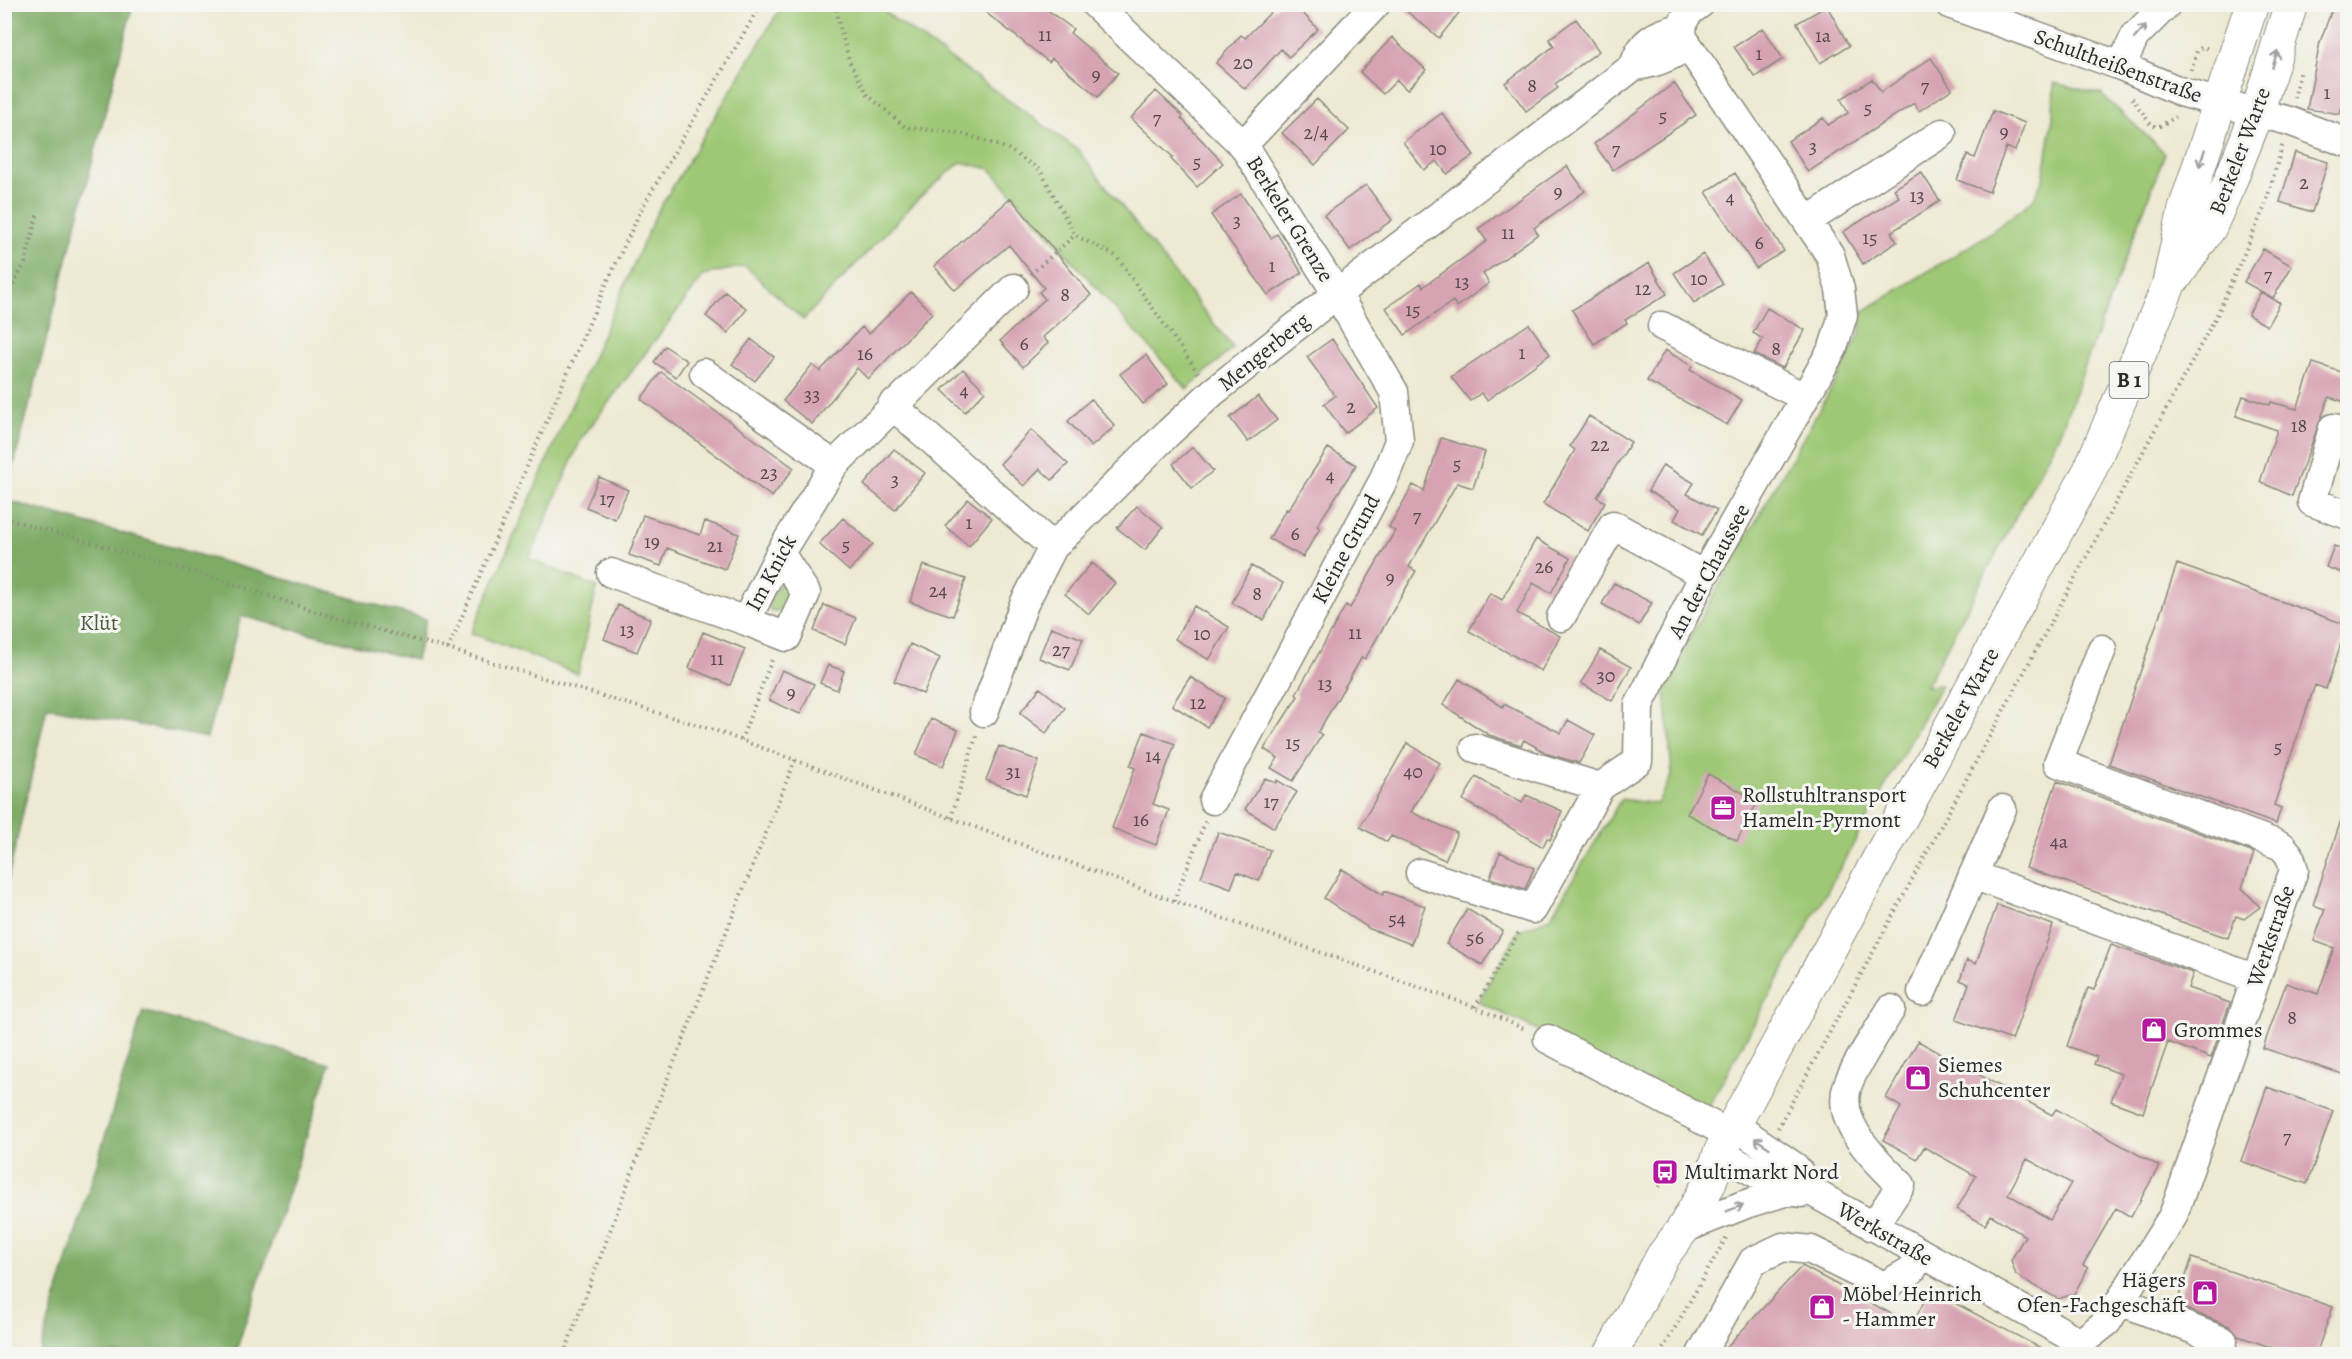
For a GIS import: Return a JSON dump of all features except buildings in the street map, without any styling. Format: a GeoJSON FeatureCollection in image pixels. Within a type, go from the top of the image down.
{"type":"FeatureCollection","features":[{"type":"Feature","properties":{"kind":"main road","name":"Berkeler Warte"},"geometry":{"type":"LineString","coordinates":[[1611,1354],[1662,1257],[1683,1229],[1709,1184],[1728,1137],[2090,472],[2168,287],[2185,209],[2252,4]]}},
{"type":"Feature","properties":{"kind":"main road","name":"Berkeler Warte"},"geometry":{"type":"LineString","coordinates":[[2168,287],[2210,227],[2257,113],[2291,4]]}},
{"type":"Feature","properties":{"kind":"main road","name":"Berkeler Warte"},"geometry":{"type":"LineString","coordinates":[[1662,1257],[1669,1217],[1696,1169],[1728,1137]]}},
{"type":"Feature","properties":{"kind":"street","name":"Berkeler Grenze"},"geometry":{"type":"LineString","coordinates":[[1243,145],[1376,4]]}},
{"type":"Feature","properties":{"kind":"street"},"geometry":{"type":"LineString","coordinates":[[1684,37],[1685,16],[1700,4]]}},
{"type":"Feature","properties":{"kind":"street","name":"Schultheißenstraße"},"geometry":{"type":"LineString","coordinates":[[1949,4],[2121,66],[2184,93],[2289,121],[2348,143]]}},
{"type":"Feature","properties":{"kind":"street"},"geometry":{"type":"LineString","coordinates":[[2121,66],[2135,36],[2167,4]]}},
{"type":"Feature","properties":{"kind":"street","name":"Berkeler Grenze"},"geometry":{"type":"LineString","coordinates":[[1105,7],[1243,145],[1337,294]]}},
{"type":"Feature","properties":{"kind":"street","name":"Mengerberg"},"geometry":{"type":"LineString","coordinates":[[984,712],[1024,604],[1053,547],[1167,434],[1213,392],[1337,294],[1634,66],[1639,50],[1651,39],[1665,32],[1684,37]]}},
{"type":"Feature","properties":{"kind":"street","name":"An der Chaussee"},"geometry":{"type":"LineString","coordinates":[[1533,909],[1600,787],[1638,761],[1638,705],[1704,575],[1833,348],[1844,315],[1840,289],[1830,255],[1684,37]]}},
{"type":"Feature","properties":{"kind":"street"},"geometry":{"type":"LineString","coordinates":[[1807,221],[1942,133]]}},
{"type":"Feature","properties":{"kind":"street","name":"Im Knick"},"geometry":{"type":"LineString","coordinates":[[611,573],[746,621],[780,554],[834,465],[892,405],[1014,288]]}},
{"type":"Feature","properties":{"kind":"street","name":"Kleine Grund"},"geometry":{"type":"LineString","coordinates":[[1214,800],[1383,481],[1399,441],[1394,392],[1337,294]]}},
{"type":"Feature","properties":{"kind":"street"},"geometry":{"type":"LineString","coordinates":[[1662,326],[1804,398]]}},
{"type":"Feature","properties":{"kind":"street"},"geometry":{"type":"LineString","coordinates":[[704,373],[834,465]]}},
{"type":"Feature","properties":{"kind":"street"},"geometry":{"type":"LineString","coordinates":[[892,405],[1053,547]]}},
{"type":"Feature","properties":{"kind":"street"},"geometry":{"type":"LineString","coordinates":[[2333,428],[2312,502],[2348,515]]}},
{"type":"Feature","properties":{"kind":"street"},"geometry":{"type":"LineString","coordinates":[[1561,617],[1613,525],[1704,575]]}},
{"type":"Feature","properties":{"kind":"street"},"geometry":{"type":"LineString","coordinates":[[746,621],[787,637],[806,593],[780,554]]}},
{"type":"Feature","properties":{"kind":"street","name":"Werkstraße"},"geometry":{"type":"LineString","coordinates":[[1728,1137],[1768,1147],[1795,1167],[1816,1194],[2064,1333],[2080,1349],[2107,1322],[2173,1216],[2294,870],[2290,856],[2282,846],[2058,763],[2102,650]]}},
{"type":"Feature","properties":{"kind":"street"},"geometry":{"type":"LineString","coordinates":[[1475,748],[1600,787]]}},
{"type":"Feature","properties":{"kind":"street"},"geometry":{"type":"LineString","coordinates":[[1922,992],[2002,809]]}},
{"type":"Feature","properties":{"kind":"street"},"geometry":{"type":"LineString","coordinates":[[1420,873],[1533,909]]}},
{"type":"Feature","properties":{"kind":"street"},"geometry":{"type":"LineString","coordinates":[[1973,875],[2256,979]]}},
{"type":"Feature","properties":{"kind":"street"},"geometry":{"type":"LineString","coordinates":[[1873,1227],[1901,1185],[1866,1148],[1848,1120],[1847,1087],[1891,1009]]}},
{"type":"Feature","properties":{"kind":"street"},"geometry":{"type":"LineString","coordinates":[[1548,1039],[1728,1137]]}},
{"type":"Feature","properties":{"kind":"street","name":"Werkstraße"},"geometry":{"type":"LineString","coordinates":[[1728,1137],[1788,1191],[1816,1194]]}},
{"type":"Feature","properties":{"kind":"street"},"geometry":{"type":"LineString","coordinates":[[1683,1229],[1746,1204],[1788,1191]]}},
{"type":"Feature","properties":{"kind":"street"},"geometry":{"type":"LineString","coordinates":[[1701,1354],[1753,1260],[1783,1247],[1811,1250],[1884,1286],[1912,1270],[1920,1253]]}},
{"type":"Feature","properties":{"kind":"street"},"geometry":{"type":"LineString","coordinates":[[2120,1301],[2223,1341]]}},
{"type":"Feature","properties":{"kind":"path"},"geometry":{"type":"LineString","coordinates":[[448,648],[642,208],[761,4]]}},
{"type":"Feature","properties":{"kind":"path"},"geometry":{"type":"LineString","coordinates":[[836,4],[838,24],[850,63],[868,95],[905,127],[965,134],[1008,149],[1040,170],[1075,235],[1116,256],[1213,392]]}},
{"type":"Feature","properties":{"kind":"path"},"geometry":{"type":"LineString","coordinates":[[1768,1147],[2218,313],[2265,206],[2289,121],[2301,67]]}},
{"type":"Feature","properties":{"kind":"path"},"geometry":{"type":"LineString","coordinates":[[4,300],[25,263],[38,212]]}},
{"type":"Feature","properties":{"kind":"path"},"geometry":{"type":"LineString","coordinates":[[1014,288],[1075,235]]}},
{"type":"Feature","properties":{"kind":"path"},"geometry":{"type":"LineString","coordinates":[[4,518],[214,578],[323,615],[448,648],[741,740],[1174,901],[1475,1007],[1548,1039]]}},
{"type":"Feature","properties":{"kind":"path"},"geometry":{"type":"LineString","coordinates":[[741,740],[781,634]]}},
{"type":"Feature","properties":{"kind":"path"},"geometry":{"type":"LineString","coordinates":[[951,818],[984,712]]}},
{"type":"Feature","properties":{"kind":"path"},"geometry":{"type":"LineString","coordinates":[[564,1354],[661,1095],[795,760]]}},
{"type":"Feature","properties":{"kind":"path"},"geometry":{"type":"LineString","coordinates":[[1174,901],[1214,800]]}},
{"type":"Feature","properties":{"kind":"path"},"geometry":{"type":"LineString","coordinates":[[1475,1007],[1533,909]]}},
{"type":"Feature","properties":{"kind":"path"},"geometry":{"type":"LineString","coordinates":[[1659,1187],[1677,1158]]}},
{"type":"Feature","properties":{"kind":"path"},"geometry":{"type":"LineString","coordinates":[[1660,1354],[1729,1234]]}},
{"type":"Feature","properties":{"kind":"green space"},"geometry":{"type":"Polygon","coordinates":[[[783,4],[885,5],[886,13],[1077,149],[1233,348],[1187,389],[990,169],[961,162],[921,196],[803,320],[745,266],[704,275],[581,439],[529,559],[597,587],[578,674],[471,633],[655,216],[783,4]]]}},
{"type":"Feature","properties":{"kind":"green space"},"geometry":{"type":"Polygon","coordinates":[[[4,5],[133,5],[5,499],[4,5]]]}},
{"type":"Feature","properties":{"kind":"green space"},"geometry":{"type":"Polygon","coordinates":[[[2054,83],[2101,94],[2165,153],[2059,435],[1926,686],[1941,685],[1707,1109],[1478,1002],[1519,930],[1550,918],[1621,799],[1657,804],[1672,775],[1665,690],[1678,658],[1839,375],[1860,333],[1862,312],[1984,237],[2032,201],[2043,180],[2053,117],[2054,83]]]}},
{"type":"Feature","properties":{"kind":"green space","name":"Klüt"},"geometry":{"type":"Polygon","coordinates":[[[5,500],[426,619],[416,660],[241,616],[207,738],[47,707],[5,892],[5,500]]]}},
{"type":"Feature","properties":{"kind":"green space"},"geometry":{"type":"Polygon","coordinates":[[[784,584],[789,588],[785,605],[777,612],[770,610],[769,603],[779,585],[784,584]]]}},
{"type":"Feature","properties":{"kind":"green space"},"geometry":{"type":"Polygon","coordinates":[[[143,1011],[330,1064],[235,1354],[39,1354],[143,1011]]]}},
{"type":"Feature","properties":{"kind":"place","name":"Rollstuhltransport Hameln-Pyrmont"},"geometry":{"type":"Point","coordinates":[1723,808]}},
{"type":"Feature","properties":{"kind":"place","name":"Grommes"},"geometry":{"type":"Point","coordinates":[2154,1030]}},
{"type":"Feature","properties":{"kind":"place","name":"Siemes Schuhcenter"},"geometry":{"type":"Point","coordinates":[1918,1078]}},
{"type":"Feature","properties":{"kind":"place","name":"Multimarkt Nord"},"geometry":{"type":"Point","coordinates":[1665,1172]}},
{"type":"Feature","properties":{"kind":"place","name":"Hägers Ofen-Fachgeschäft"},"geometry":{"type":"Point","coordinates":[2205,1293]}},
{"type":"Feature","properties":{"kind":"place","name":"Möbel Heinrich - Hammer"},"geometry":{"type":"Point","coordinates":[1822,1307]}}]}
